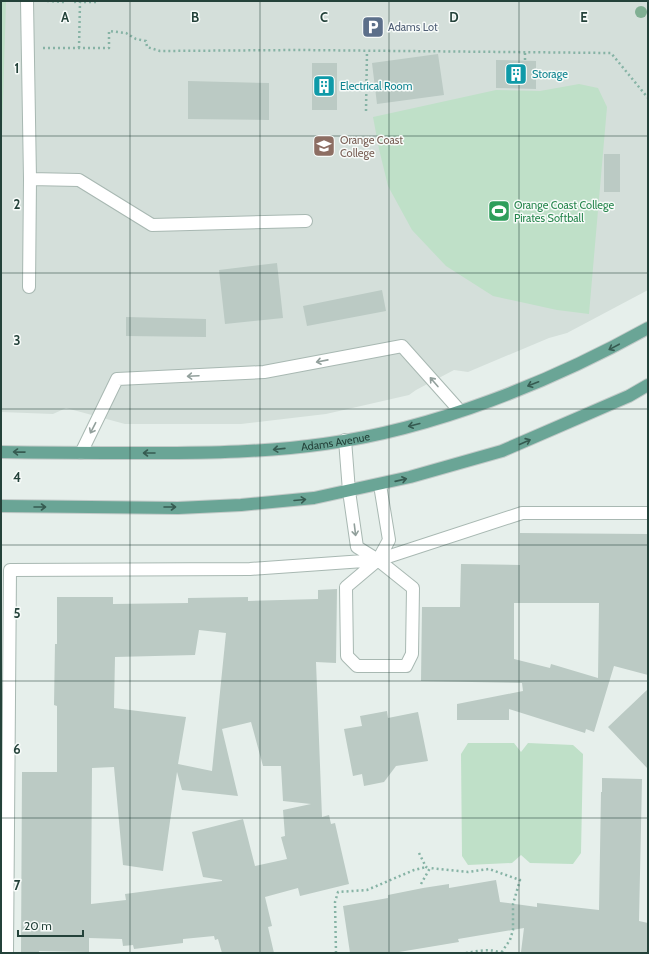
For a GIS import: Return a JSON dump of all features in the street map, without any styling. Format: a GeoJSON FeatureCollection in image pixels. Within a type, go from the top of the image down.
{"type":"FeatureCollection","features":[{"type":"Feature","properties":{"kind":"main road","name":"Adams Avenue"},"geometry":{"type":"LineString","coordinates":[[1,452],[187,453],[265,451],[345,440],[427,422],[460,411],[538,382],[611,349],[648,328]]}},
{"type":"Feature","properties":{"kind":"main road"},"geometry":{"type":"LineString","coordinates":[[1,506],[186,507],[241,505],[314,498],[410,478],[502,452],[629,396],[648,386]]}},
{"type":"Feature","properties":{"kind":"lane"},"geometry":{"type":"LineString","coordinates":[[27,1],[30,179],[29,287]]}},
{"type":"Feature","properties":{"kind":"lane"},"geometry":{"type":"LineString","coordinates":[[30,179],[79,180],[152,225],[306,221]]}},
{"type":"Feature","properties":{"kind":"lane"},"geometry":{"type":"LineString","coordinates":[[80,453],[117,379],[264,372],[402,346],[460,411]]}},
{"type":"Feature","properties":{"kind":"lane"},"geometry":{"type":"LineString","coordinates":[[345,440],[349,491],[357,547],[378,560],[413,588],[412,654],[406,666],[357,666],[347,656],[346,587],[378,560],[389,540],[380,485]]}},
{"type":"Feature","properties":{"kind":"lane"},"geometry":{"type":"LineString","coordinates":[[8,953],[10,570],[250,570],[378,560],[522,513],[648,513]]}},
{"type":"Feature","properties":{"kind":"path"},"geometry":{"type":"LineString","coordinates":[[47,1],[62,2]]}},
{"type":"Feature","properties":{"kind":"path"},"geometry":{"type":"LineString","coordinates":[[74,2],[98,2]]}},
{"type":"Feature","properties":{"kind":"path"},"geometry":{"type":"LineString","coordinates":[[79,48],[80,2]]}},
{"type":"Feature","properties":{"kind":"path"},"geometry":{"type":"LineString","coordinates":[[43,48],[109,48],[109,31],[126,33],[136,39],[146,41],[147,47],[160,51],[611,53],[648,98]]}},
{"type":"Feature","properties":{"kind":"path"},"geometry":{"type":"LineString","coordinates":[[366,111],[367,51]]}},
{"type":"Feature","properties":{"kind":"path"},"geometry":{"type":"LineString","coordinates":[[525,53],[525,60]]}},
{"type":"Feature","properties":{"kind":"path"},"geometry":{"type":"LineString","coordinates":[[419,854],[426,867]]}},
{"type":"Feature","properties":{"kind":"path"},"geometry":{"type":"LineString","coordinates":[[336,953],[335,902],[338,892],[367,890],[414,870],[426,867],[468,872],[489,869],[520,880],[513,904],[513,930],[510,940],[501,953],[496,950],[466,953]]}},
{"type":"Feature","properties":{"kind":"path"},"geometry":{"type":"LineString","coordinates":[[421,884],[430,868]]}},
{"type":"Feature","properties":{"kind":"shaded area","name":"Orange Coast College"},"geometry":{"type":"Polygon","coordinates":[[[1,1],[648,1],[648,290],[567,333],[549,338],[468,372],[454,370],[409,395],[326,414],[241,424],[125,424],[66,408],[53,414],[1,412],[1,1]]]}},
{"type":"Feature","properties":{"kind":"green space"},"geometry":{"type":"Polygon","coordinates":[[[1,1],[6,1],[1,168],[1,1]]]}},
{"type":"Feature","properties":{"kind":"green space","name":"Orange Coast College Pirates Softball"},"geometry":{"type":"Polygon","coordinates":[[[579,84],[598,88],[607,107],[589,314],[557,310],[493,296],[446,266],[412,230],[388,186],[373,117],[496,90],[540,91],[579,84]]]}},
{"type":"Feature","properties":{"kind":"green space"},"geometry":{"type":"Polygon","coordinates":[[[468,743],[514,743],[521,752],[528,743],[573,745],[583,754],[581,853],[573,864],[530,863],[521,855],[512,863],[468,865],[462,856],[461,754],[468,743]]]}},
{"type":"Feature","properties":{"kind":"building"},"geometry":{"type":"Polygon","coordinates":[[[438,54],[444,95],[377,104],[372,63],[438,54]]]}},
{"type":"Feature","properties":{"kind":"building","name":"Storage"},"geometry":{"type":"Polygon","coordinates":[[[496,60],[536,61],[536,89],[496,88],[496,60]]]}},
{"type":"Feature","properties":{"kind":"building","name":"Electrical Room"},"geometry":{"type":"Polygon","coordinates":[[[312,63],[337,63],[337,110],[312,110],[312,63]]]}},
{"type":"Feature","properties":{"kind":"building"},"geometry":{"type":"Polygon","coordinates":[[[188,81],[269,83],[269,120],[188,119],[188,81]]]}},
{"type":"Feature","properties":{"kind":"building"},"geometry":{"type":"Polygon","coordinates":[[[604,154],[620,154],[620,192],[604,192],[604,154]]]}},
{"type":"Feature","properties":{"kind":"building"},"geometry":{"type":"Polygon","coordinates":[[[277,263],[283,318],[225,324],[219,270],[277,263]]]}},
{"type":"Feature","properties":{"kind":"building"},"geometry":{"type":"Polygon","coordinates":[[[382,290],[386,311],[307,326],[303,306],[382,290]]]}},
{"type":"Feature","properties":{"kind":"building"},"geometry":{"type":"Polygon","coordinates":[[[126,317],[206,319],[206,337],[126,336],[126,317]]]}},
{"type":"Feature","properties":{"kind":"building"},"geometry":{"type":"Polygon","coordinates":[[[520,533],[648,534],[648,675],[614,666],[594,732],[586,729],[585,733],[509,709],[509,720],[457,720],[457,704],[523,691],[522,683],[421,681],[422,607],[460,607],[461,564],[520,565],[520,533]],[[514,603],[514,659],[550,668],[551,664],[598,678],[599,603],[514,603]]]}},
{"type":"Feature","properties":{"kind":"building"},"geometry":{"type":"Polygon","coordinates":[[[337,589],[336,663],[316,662],[322,817],[329,815],[331,824],[335,823],[349,884],[300,896],[298,888],[265,897],[272,926],[268,927],[274,953],[222,953],[218,939],[215,940],[214,936],[183,939],[183,943],[134,949],[133,945],[123,946],[122,939],[89,938],[89,952],[39,951],[39,953],[21,953],[22,772],[57,772],[57,706],[54,705],[55,644],[57,644],[57,597],[113,597],[113,604],[188,603],[188,598],[248,597],[248,601],[318,599],[318,590],[337,589]],[[199,630],[195,655],[115,657],[114,708],[186,717],[178,764],[212,771],[226,633],[199,630]],[[251,722],[222,729],[238,796],[182,790],[177,772],[163,871],[123,865],[114,767],[92,768],[91,904],[126,900],[125,894],[222,881],[203,877],[192,832],[243,819],[255,866],[287,859],[281,837],[285,836],[283,810],[311,804],[283,801],[281,766],[263,766],[251,722]]]}},
{"type":"Feature","properties":{"kind":"building"},"geometry":{"type":"Polygon","coordinates":[[[648,689],[648,769],[608,727],[648,689]]]}},
{"type":"Feature","properties":{"kind":"building"},"geometry":{"type":"Polygon","coordinates":[[[387,711],[388,718],[418,712],[428,761],[396,766],[384,782],[364,786],[362,774],[353,776],[344,729],[362,726],[360,716],[387,711]]]}},
{"type":"Feature","properties":{"kind":"building"},"geometry":{"type":"Polygon","coordinates":[[[602,778],[642,779],[639,921],[648,923],[648,953],[521,952],[524,928],[458,939],[459,942],[393,953],[350,953],[343,906],[388,898],[388,895],[423,888],[449,884],[449,888],[496,880],[500,902],[537,907],[537,903],[599,910],[602,778]]]}},
{"type":"Feature","properties":{"kind":"place","name":"Adams Lot"},"geometry":{"type":"Point","coordinates":[373,27]}},
{"type":"Feature","properties":{"kind":"place","name":"Storage"},"geometry":{"type":"Point","coordinates":[516,74]}},
{"type":"Feature","properties":{"kind":"place","name":"Electrical Room"},"geometry":{"type":"Point","coordinates":[324,86]}},
{"type":"Feature","properties":{"kind":"place","name":"Orange Coast College"},"geometry":{"type":"Point","coordinates":[324,146]}},
{"type":"Feature","properties":{"kind":"place","name":"Orange Coast College Pirates Softball"},"geometry":{"type":"Point","coordinates":[499,211]}}]}
